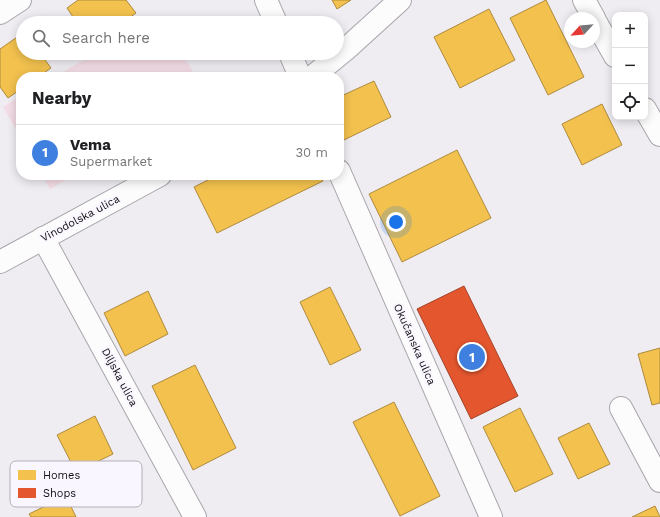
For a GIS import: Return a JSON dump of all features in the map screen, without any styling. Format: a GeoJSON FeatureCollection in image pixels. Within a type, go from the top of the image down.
{"type":"FeatureCollection","features":[{"type":"Feature","properties":{"kind":"street"},"geometry":{"type":"LineString","coordinates":[[0,13],[20,0]]}},
{"type":"Feature","properties":{"kind":"street"},"geometry":{"type":"LineString","coordinates":[[266,0],[273,16]]}},
{"type":"Feature","properties":{"kind":"street"},"geometry":{"type":"LineString","coordinates":[[344,51],[400,0]]}},
{"type":"Feature","properties":{"kind":"street"},"geometry":{"type":"LineString","coordinates":[[584,0],[591,12]]}},
{"type":"Feature","properties":{"kind":"street"},"geometry":{"type":"LineString","coordinates":[[600,29],[612,51]]}},
{"type":"Feature","properties":{"kind":"street"},"geometry":{"type":"LineString","coordinates":[[293,60],[298,72]]}},
{"type":"Feature","properties":{"kind":"street"},"geometry":{"type":"LineString","coordinates":[[318,72],[333,60]]}},
{"type":"Feature","properties":{"kind":"street"},"geometry":{"type":"LineString","coordinates":[[648,114],[660,136]]}},
{"type":"Feature","properties":{"kind":"street","name":"Vinodolska ulica"},"geometry":{"type":"LineString","coordinates":[[0,262],[151,180]]}},
{"type":"Feature","properties":{"kind":"street","name":"Okučanska ulica"},"geometry":{"type":"LineString","coordinates":[[343,180],[491,517]]}},
{"type":"Feature","properties":{"kind":"street","name":"Diljska ulica"},"geometry":{"type":"LineString","coordinates":[[44,238],[195,517]]}},
{"type":"Feature","properties":{"kind":"street"},"geometry":{"type":"LineString","coordinates":[[621,408],[660,482]]}},
{"type":"Feature","properties":{"kind":"shaded area"},"geometry":{"type":"Polygon","coordinates":[[[84,60],[186,60],[193,72],[63,72],[84,60]]]}},
{"type":"Feature","properties":{"kind":"shaded area"},"geometry":{"type":"Polygon","coordinates":[[[16,99],[16,129],[3,107],[16,99]]]}},
{"type":"Feature","properties":{"kind":"shaded area"},"geometry":{"type":"Polygon","coordinates":[[[45,180],[66,180],[50,189],[45,180]]]}},
{"type":"Feature","properties":{"kind":"building: Homes"},"geometry":{"type":"Polygon","coordinates":[[[78,0],[126,0],[136,13],[132,16],[72,16],[67,8],[78,0]]]}},
{"type":"Feature","properties":{"kind":"building: Homes"},"geometry":{"type":"Polygon","coordinates":[[[332,0],[351,0],[337,9],[332,0]]]}},
{"type":"Feature","properties":{"kind":"building: Homes"},"geometry":{"type":"Polygon","coordinates":[[[546,0],[564,36],[564,48],[570,48],[584,77],[548,95],[510,18],[546,0]]]}},
{"type":"Feature","properties":{"kind":"building: Homes"},"geometry":{"type":"Polygon","coordinates":[[[489,9],[515,60],[460,88],[434,37],[489,9]]]}},
{"type":"Feature","properties":{"kind":"building: Homes"},"geometry":{"type":"Polygon","coordinates":[[[16,38],[16,60],[45,60],[51,68],[45,72],[16,72],[16,92],[8,98],[0,87],[0,49],[16,38]]]}},
{"type":"Feature","properties":{"kind":"building: Homes"},"geometry":{"type":"Polygon","coordinates":[[[374,81],[391,117],[344,140],[344,95],[374,81]]]}},
{"type":"Feature","properties":{"kind":"building: Homes"},"geometry":{"type":"Polygon","coordinates":[[[602,104],[622,145],[582,165],[562,124],[602,104]]]}},
{"type":"Feature","properties":{"kind":"building: Homes"},"geometry":{"type":"Polygon","coordinates":[[[457,150],[491,218],[402,262],[369,194],[457,150]]]}},
{"type":"Feature","properties":{"kind":"building: Homes"},"geometry":{"type":"Polygon","coordinates":[[[208,180],[323,181],[217,233],[194,187],[208,180]]]}},
{"type":"Feature","properties":{"kind":"building: Homes"},"geometry":{"type":"Polygon","coordinates":[[[330,287],[361,350],[330,365],[300,302],[330,287]]]}},
{"type":"Feature","properties":{"kind":"building: Homes"},"geometry":{"type":"Polygon","coordinates":[[[148,291],[168,334],[125,356],[104,313],[148,291]]]}},
{"type":"Feature","properties":{"kind":"building: Homes"},"geometry":{"type":"Polygon","coordinates":[[[660,348],[660,403],[652,405],[638,354],[660,348]]]}},
{"type":"Feature","properties":{"kind":"building: Homes"},"geometry":{"type":"Polygon","coordinates":[[[195,365],[236,448],[193,470],[152,386],[195,365]]]}},
{"type":"Feature","properties":{"kind":"building: Homes"},"geometry":{"type":"Polygon","coordinates":[[[394,402],[440,496],[400,516],[353,422],[394,402]]]}},
{"type":"Feature","properties":{"kind":"building: Homes"},"geometry":{"type":"Polygon","coordinates":[[[520,408],[553,474],[515,492],[483,427],[520,408]]]}},
{"type":"Feature","properties":{"kind":"building: Homes"},"geometry":{"type":"Polygon","coordinates":[[[95,416],[113,454],[99,461],[70,461],[57,435],[95,416]]]}},
{"type":"Feature","properties":{"kind":"building: Homes"},"geometry":{"type":"Polygon","coordinates":[[[589,423],[610,464],[578,479],[558,438],[589,423]]]}},
{"type":"Feature","properties":{"kind":"building: Homes"},"geometry":{"type":"Polygon","coordinates":[[[655,506],[660,517],[632,517],[655,506]]]}},
{"type":"Feature","properties":{"kind":"building: Homes"},"geometry":{"type":"Polygon","coordinates":[[[43,507],[71,507],[76,517],[31,517],[29,514],[43,507]]]}},
{"type":"Feature","properties":{"kind":"building: Shops"},"geometry":{"type":"Polygon","coordinates":[[[464,286],[518,396],[471,419],[417,309],[464,286]]]}},
{"type":"Feature","properties":{"kind":"place","name":"Vema"},"geometry":{"type":"Point","coordinates":[472,357]}}]}
